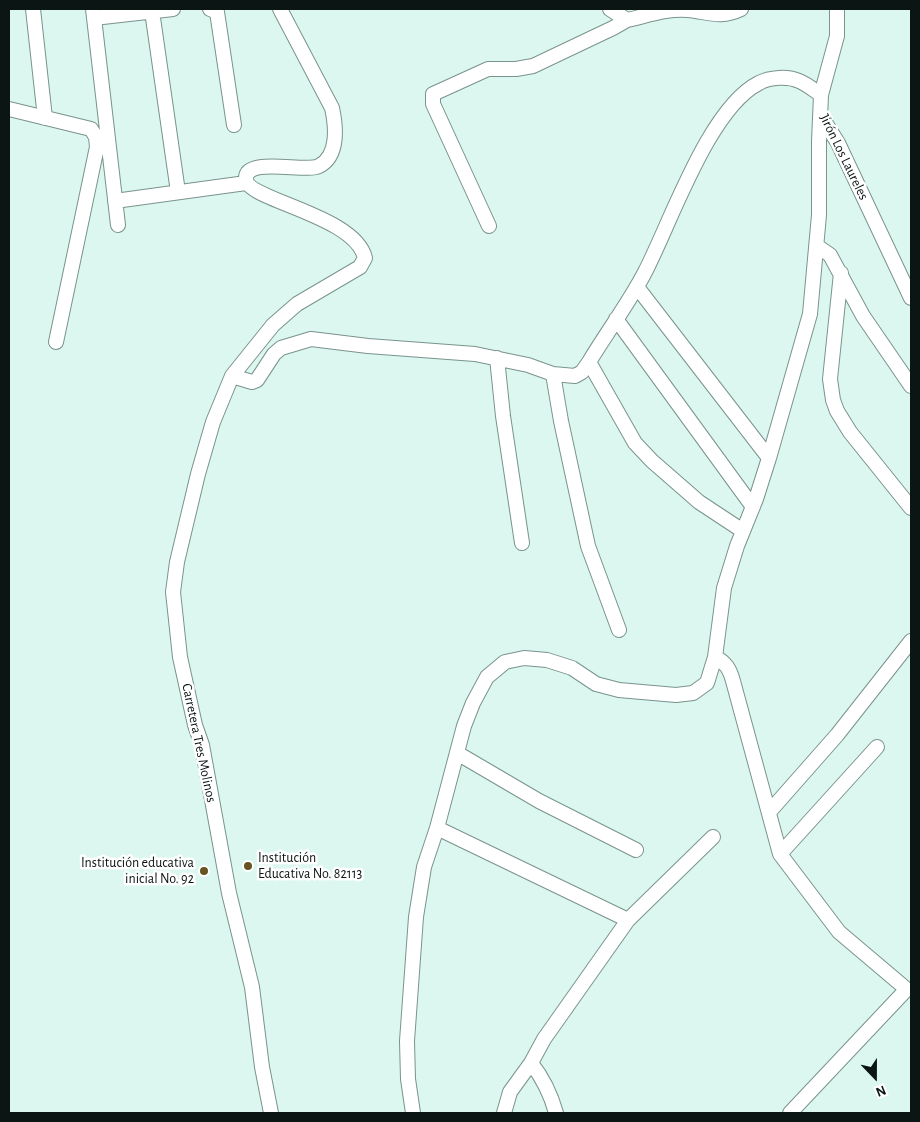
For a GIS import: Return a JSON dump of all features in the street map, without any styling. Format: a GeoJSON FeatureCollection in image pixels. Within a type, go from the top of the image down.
{"type":"FeatureCollection","features":[{"type":"Feature","properties":{"kind":"street"},"geometry":{"type":"LineString","coordinates":[[33,9],[45,118]]}},
{"type":"Feature","properties":{"kind":"street"},"geometry":{"type":"LineString","coordinates":[[118,225],[94,14],[173,9]]}},
{"type":"Feature","properties":{"kind":"street"},"geometry":{"type":"LineString","coordinates":[[210,9],[217,12],[234,125]]}},
{"type":"Feature","properties":{"kind":"street"},"geometry":{"type":"LineString","coordinates":[[115,201],[246,183],[247,172],[252,169],[270,166],[317,168],[327,160],[333,148],[336,124],[332,108],[280,9]]}},
{"type":"Feature","properties":{"kind":"street"},"geometry":{"type":"LineString","coordinates":[[610,9],[626,20]]}},
{"type":"Feature","properties":{"kind":"street"},"geometry":{"type":"LineString","coordinates":[[489,226],[433,104],[433,94],[488,69],[516,69],[533,66],[626,20],[687,10],[720,15],[741,9]]}},
{"type":"Feature","properties":{"kind":"street","name":"Jirón Los Laureles"},"geometry":{"type":"LineString","coordinates":[[837,9],[837,36],[822,95],[821,116],[838,143],[911,298]]}},
{"type":"Feature","properties":{"kind":"street"},"geometry":{"type":"LineString","coordinates":[[152,11],[178,192]]}},
{"type":"Feature","properties":{"kind":"street"},"geometry":{"type":"LineString","coordinates":[[232,376],[252,382],[257,380],[274,354],[281,348],[311,339],[368,346],[475,354],[528,365],[554,374],[575,376],[582,372],[589,362],[637,287],[700,154],[727,112],[740,96],[759,82],[779,78],[799,81],[822,95]]}},
{"type":"Feature","properties":{"kind":"street"},"geometry":{"type":"LineString","coordinates":[[9,109],[91,129],[96,137],[97,147],[56,342]]}},
{"type":"Feature","properties":{"kind":"street"},"geometry":{"type":"LineString","coordinates":[[413,1113],[408,1079],[407,1041],[416,917],[424,867],[437,828],[464,726],[473,703],[488,677],[505,662],[524,658],[547,660],[572,668],[596,684],[619,690],[676,695],[693,692],[707,683],[715,657],[724,588],[769,458],[810,314],[817,246],[821,116]]}},
{"type":"Feature","properties":{"kind":"street","name":"Carretera Tres Molinos"},"geometry":{"type":"LineString","coordinates":[[246,183],[264,195],[331,223],[354,239],[363,250],[365,258],[360,267],[297,304],[273,326],[232,376],[213,422],[189,508],[177,562],[173,592],[180,657],[195,725],[204,754],[225,874],[252,987],[262,1067],[271,1113]]}},
{"type":"Feature","properties":{"kind":"street"},"geometry":{"type":"LineString","coordinates":[[817,246],[830,255],[863,316],[911,386]]}},
{"type":"Feature","properties":{"kind":"street"},"geometry":{"type":"LineString","coordinates":[[840,273],[830,368],[833,400],[850,432],[911,508]]}},
{"type":"Feature","properties":{"kind":"street"},"geometry":{"type":"LineString","coordinates":[[637,287],[769,458]]}},
{"type":"Feature","properties":{"kind":"street"},"geometry":{"type":"LineString","coordinates":[[616,319],[753,507]]}},
{"type":"Feature","properties":{"kind":"street"},"geometry":{"type":"LineString","coordinates":[[497,358],[503,416],[522,542]]}},
{"type":"Feature","properties":{"kind":"street"},"geometry":{"type":"LineString","coordinates":[[589,362],[635,443],[652,461],[699,502],[743,531]]}},
{"type":"Feature","properties":{"kind":"street"},"geometry":{"type":"LineString","coordinates":[[554,374],[561,421],[588,546],[619,630]]}},
{"type":"Feature","properties":{"kind":"street"},"geometry":{"type":"LineString","coordinates":[[770,812],[838,735],[911,641]]}},
{"type":"Feature","properties":{"kind":"street"},"geometry":{"type":"LineString","coordinates":[[715,657],[723,661],[730,670],[780,854],[838,932],[904,986],[906,990],[790,1113]]}},
{"type":"Feature","properties":{"kind":"street"},"geometry":{"type":"LineString","coordinates":[[780,854],[877,747]]}},
{"type":"Feature","properties":{"kind":"street"},"geometry":{"type":"LineString","coordinates":[[457,753],[540,801],[636,850]]}},
{"type":"Feature","properties":{"kind":"street"},"geometry":{"type":"LineString","coordinates":[[437,828],[628,920]]}},
{"type":"Feature","properties":{"kind":"street"},"geometry":{"type":"LineString","coordinates":[[504,1113],[510,1092],[531,1063],[544,1039],[628,920],[713,837]]}},
{"type":"Feature","properties":{"kind":"street"},"geometry":{"type":"LineString","coordinates":[[531,1063],[542,1077],[553,1101],[556,1113]]}},
{"type":"Feature","properties":{"kind":"place","name":"Institución Educativa No. 82113"},"geometry":{"type":"Point","coordinates":[248,866]}},
{"type":"Feature","properties":{"kind":"place","name":"Institución educativa inicial No. 92"},"geometry":{"type":"Point","coordinates":[204,871]}}]}
